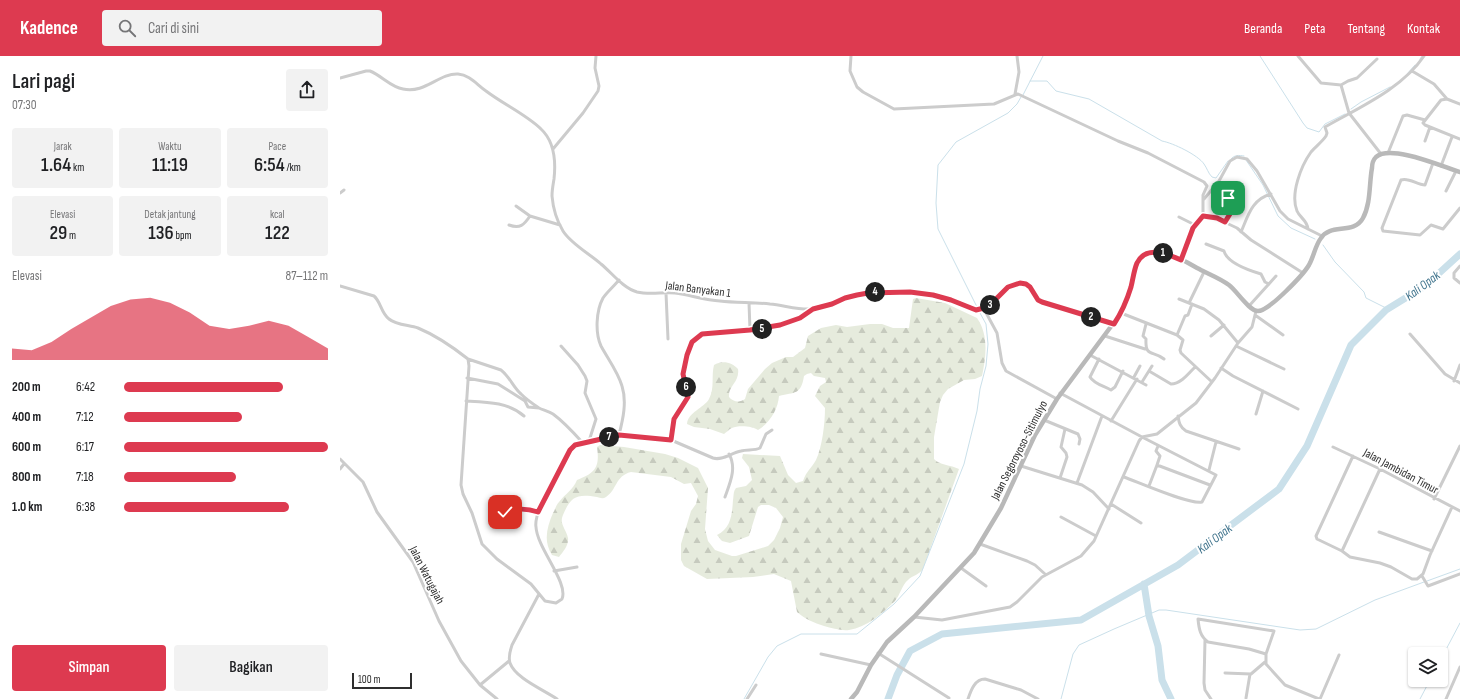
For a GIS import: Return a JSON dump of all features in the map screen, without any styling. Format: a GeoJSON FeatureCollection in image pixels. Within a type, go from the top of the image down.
{"type":"FeatureCollection","features":[{"type":"Feature","properties":{"kind":"main road"},"geometry":{"type":"LineString","coordinates":[[1256,313],[1269,306],[1303,273],[1312,259],[1325,232],[1354,226],[1363,219],[1369,197],[1373,161],[1376,157],[1381,154],[1400,153],[1458,172]]}},
{"type":"Feature","properties":{"kind":"main road","name":"Jalan Segoroyoso-Sitimulyo"},"geometry":{"type":"LineString","coordinates":[[851,699],[857,692],[870,665],[878,653],[961,568],[980,544],[1001,508],[1044,420],[1060,393],[1105,336],[1121,313],[1127,298],[1136,265],[1141,258],[1147,254],[1156,252],[1166,253],[1181,260],[1230,285],[1256,313]]}},
{"type":"Feature","properties":{"kind":"street"},"geometry":{"type":"LineString","coordinates":[[553,149],[583,113],[598,91],[599,86],[595,68],[596,56]]}},
{"type":"Feature","properties":{"kind":"street"},"geometry":{"type":"LineString","coordinates":[[851,56],[850,71],[857,86],[863,92],[894,109],[989,105],[1002,102],[1016,94],[1097,132],[1148,153],[1204,182],[1207,186],[1203,200],[1203,216],[1195,225],[1181,260]]}},
{"type":"Feature","properties":{"kind":"street"},"geometry":{"type":"LineString","coordinates":[[1016,94],[1019,72],[1017,56]]}},
{"type":"Feature","properties":{"kind":"street"},"geometry":{"type":"LineString","coordinates":[[1298,56],[1321,82],[1341,85],[1357,78],[1377,59]]}},
{"type":"Feature","properties":{"kind":"street"},"geometry":{"type":"LineString","coordinates":[[1308,229],[1306,222],[1297,211],[1295,195],[1297,183],[1310,154],[1327,134],[1325,127],[1402,81],[1424,56]]}},
{"type":"Feature","properties":{"kind":"street","name":"Jalan Banyakan 1"},"geometry":{"type":"LineString","coordinates":[[340,78],[370,71],[395,86],[405,90],[420,88],[454,74],[465,75],[502,103],[540,128],[550,139],[553,149],[554,172],[552,195],[554,210],[563,231],[571,240],[626,287],[635,291],[642,293],[666,293],[718,301],[813,309],[857,295],[910,292],[933,295],[951,300],[972,310],[984,308]]}},
{"type":"Feature","properties":{"kind":"street"},"geometry":{"type":"LineString","coordinates":[[1412,71],[1434,84],[1447,99],[1460,104]]}},
{"type":"Feature","properties":{"kind":"street"},"geometry":{"type":"LineString","coordinates":[[1341,85],[1349,113],[1381,154]]}},
{"type":"Feature","properties":{"kind":"street"},"geometry":{"type":"LineString","coordinates":[[1447,99],[1439,101],[1425,120],[1424,124],[1452,137],[1460,139]]}},
{"type":"Feature","properties":{"kind":"street"},"geometry":{"type":"LineString","coordinates":[[1388,153],[1403,116],[1407,115],[1425,120]]}},
{"type":"Feature","properties":{"kind":"street"},"geometry":{"type":"LineString","coordinates":[[1425,141],[1430,127]]}},
{"type":"Feature","properties":{"kind":"street"},"geometry":{"type":"LineString","coordinates":[[1441,166],[1452,137]]}},
{"type":"Feature","properties":{"kind":"street"},"geometry":{"type":"LineString","coordinates":[[1203,200],[1219,181],[1230,162],[1237,157],[1247,159],[1284,216],[1322,236]]}},
{"type":"Feature","properties":{"kind":"street"},"geometry":{"type":"LineString","coordinates":[[1433,163],[1425,185],[1421,185],[1406,179],[1402,180],[1382,228],[1383,231],[1420,235],[1431,226],[1443,229],[1460,208]]}},
{"type":"Feature","properties":{"kind":"street"},"geometry":{"type":"LineString","coordinates":[[1446,191],[1458,172]]}},
{"type":"Feature","properties":{"kind":"street"},"geometry":{"type":"LineString","coordinates":[[340,193],[344,190]]}},
{"type":"Feature","properties":{"kind":"street"},"geometry":{"type":"LineString","coordinates":[[1241,232],[1252,206],[1270,194]]}},
{"type":"Feature","properties":{"kind":"street"},"geometry":{"type":"LineString","coordinates":[[1225,222],[1233,209],[1228,198]]}},
{"type":"Feature","properties":{"kind":"street"},"geometry":{"type":"LineString","coordinates":[[516,206],[530,216],[560,225]]}},
{"type":"Feature","properties":{"kind":"street"},"geometry":{"type":"LineString","coordinates":[[509,225],[519,227],[523,226],[530,216]]}},
{"type":"Feature","properties":{"kind":"street"},"geometry":{"type":"LineString","coordinates":[[1203,216],[1217,218],[1237,228],[1251,240],[1303,273]]}},
{"type":"Feature","properties":{"kind":"street"},"geometry":{"type":"LineString","coordinates":[[1179,217],[1195,225]]}},
{"type":"Feature","properties":{"kind":"street"},"geometry":{"type":"LineString","coordinates":[[1206,244],[1224,251],[1226,256],[1244,268],[1254,273],[1261,274],[1264,282],[1268,284]]}},
{"type":"Feature","properties":{"kind":"street"},"geometry":{"type":"LineString","coordinates":[[1460,266],[1454,273],[1454,278],[1460,283]]}},
{"type":"Feature","properties":{"kind":"street"},"geometry":{"type":"LineString","coordinates":[[1177,335],[1186,316],[1188,315],[1190,304],[1204,272]]}},
{"type":"Feature","properties":{"kind":"street"},"geometry":{"type":"LineString","coordinates":[[1249,306],[1276,276]]}},
{"type":"Feature","properties":{"kind":"street"},"geometry":{"type":"LineString","coordinates":[[619,280],[603,298],[598,312],[597,335],[600,345],[619,377],[623,388],[624,413],[619,435]]}},
{"type":"Feature","properties":{"kind":"street"},"geometry":{"type":"LineString","coordinates":[[1057,398],[1006,371],[1004,368],[996,329],[984,308],[990,305],[1008,287],[1020,283],[1026,284],[1030,287],[1038,300],[1042,302],[1114,324]]}},
{"type":"Feature","properties":{"kind":"street"},"geometry":{"type":"LineString","coordinates":[[340,286],[374,296],[378,300],[382,311],[389,319],[426,332],[441,340],[468,359],[501,370],[509,378],[516,390],[539,408]]}},
{"type":"Feature","properties":{"kind":"street"},"geometry":{"type":"LineString","coordinates":[[666,293],[668,339]]}},
{"type":"Feature","properties":{"kind":"street"},"geometry":{"type":"LineString","coordinates":[[1179,299],[1204,310],[1224,325],[1237,344],[1284,369]]}},
{"type":"Feature","properties":{"kind":"street"},"geometry":{"type":"LineString","coordinates":[[749,303],[750,330]]}},
{"type":"Feature","properties":{"kind":"street"},"geometry":{"type":"LineString","coordinates":[[671,440],[674,419],[688,397],[683,374],[687,355],[692,342],[702,334],[750,330],[793,322],[813,309]]}},
{"type":"Feature","properties":{"kind":"street"},"geometry":{"type":"LineString","coordinates":[[1121,313],[1177,335],[1183,340],[1180,351],[1212,382]]}},
{"type":"Feature","properties":{"kind":"street"},"geometry":{"type":"LineString","coordinates":[[914,616],[942,620],[1010,607],[1045,574],[1081,556],[1094,541],[1139,441],[1142,438],[1158,434],[1178,416],[1196,403],[1237,344],[1252,327],[1256,313],[1283,335]]}},
{"type":"Feature","properties":{"kind":"street"},"geometry":{"type":"LineString","coordinates":[[1145,349],[1146,339],[1143,336],[1146,324]]}},
{"type":"Feature","properties":{"kind":"street"},"geometry":{"type":"LineString","coordinates":[[1211,336],[1224,325]]}},
{"type":"Feature","properties":{"kind":"street"},"geometry":{"type":"LineString","coordinates":[[1410,334],[1445,374],[1460,383]]}},
{"type":"Feature","properties":{"kind":"street"},"geometry":{"type":"LineString","coordinates":[[1105,336],[1145,349],[1150,353],[1158,354],[1164,359]]}},
{"type":"Feature","properties":{"kind":"street"},"geometry":{"type":"LineString","coordinates":[[561,346],[578,365],[587,381],[586,393],[596,419],[589,441]]}},
{"type":"Feature","properties":{"kind":"street"},"geometry":{"type":"LineString","coordinates":[[1090,354],[1146,385]]}},
{"type":"Feature","properties":{"kind":"street"},"geometry":{"type":"LineString","coordinates":[[468,359],[469,366],[461,485],[462,494],[472,513],[482,544],[497,559],[531,584],[546,601],[551,603],[556,603],[562,599],[564,592],[538,538],[536,528],[538,512],[570,450],[575,445],[582,442],[619,435],[671,440],[716,459],[721,459],[729,454],[742,450],[756,450],[760,448],[766,434],[772,430]]}},
{"type":"Feature","properties":{"kind":"street"},"geometry":{"type":"LineString","coordinates":[[1098,359],[1090,377],[1111,390],[1115,386],[1123,371]]}},
{"type":"Feature","properties":{"kind":"street"},"geometry":{"type":"LineString","coordinates":[[1454,380],[1460,365]]}},
{"type":"Feature","properties":{"kind":"street"},"geometry":{"type":"LineString","coordinates":[[1111,421],[1140,366]]}},
{"type":"Feature","properties":{"kind":"street"},"geometry":{"type":"LineString","coordinates":[[1142,382],[1152,366]]}},
{"type":"Feature","properties":{"kind":"street"},"geometry":{"type":"LineString","coordinates":[[1149,371],[1171,384],[1174,384],[1179,382],[1196,367]]}},
{"type":"Feature","properties":{"kind":"street"},"geometry":{"type":"LineString","coordinates":[[1221,368],[1233,376],[1298,409]]}},
{"type":"Feature","properties":{"kind":"street"},"geometry":{"type":"LineString","coordinates":[[467,378],[498,384],[525,401],[528,407],[549,411],[582,442]]}},
{"type":"Feature","properties":{"kind":"street"},"geometry":{"type":"LineString","coordinates":[[1256,414],[1263,391]]}},
{"type":"Feature","properties":{"kind":"street"},"geometry":{"type":"LineString","coordinates":[[1060,393],[1142,438],[1209,470],[1216,475],[1202,502],[1186,500],[1124,477]]}},
{"type":"Feature","properties":{"kind":"street"},"geometry":{"type":"LineString","coordinates":[[466,401],[512,407],[524,416]]}},
{"type":"Feature","properties":{"kind":"street"},"geometry":{"type":"LineString","coordinates":[[1077,483],[1102,416]]}},
{"type":"Feature","properties":{"kind":"street"},"geometry":{"type":"LineString","coordinates":[[1178,416],[1179,423],[1186,431],[1239,449]]}},
{"type":"Feature","properties":{"kind":"street"},"geometry":{"type":"LineString","coordinates":[[1044,420],[1078,434],[1080,439],[1079,444]]}},
{"type":"Feature","properties":{"kind":"street"},"geometry":{"type":"LineString","coordinates":[[1060,478],[1067,457],[1066,453],[1060,447],[1065,429]]}},
{"type":"Feature","properties":{"kind":"street"},"geometry":{"type":"LineString","coordinates":[[1209,470],[1216,442]]}},
{"type":"Feature","properties":{"kind":"street"},"geometry":{"type":"LineString","coordinates":[[1149,486],[1158,465],[1160,456],[1156,451],[1158,446]]}},
{"type":"Feature","properties":{"kind":"street"},"geometry":{"type":"LineString","coordinates":[[1434,499],[1460,446]]}},
{"type":"Feature","properties":{"kind":"street","name":"Jalan Jambidan Timur"},"geometry":{"type":"LineString","coordinates":[[1332,447],[1380,469],[1434,499],[1460,511]]}},
{"type":"Feature","properties":{"kind":"street"},"geometry":{"type":"LineString","coordinates":[[725,497],[732,478],[732,462],[729,454]]}},
{"type":"Feature","properties":{"kind":"street"},"geometry":{"type":"LineString","coordinates":[[1353,456],[1316,536],[1317,539],[1342,551],[1350,558],[1374,561],[1391,567],[1412,579],[1417,579],[1422,576],[1452,507]]}},
{"type":"Feature","properties":{"kind":"street","name":"Jalan Watugajah"},"geometry":{"type":"LineString","coordinates":[[340,459],[360,477],[377,512],[413,562],[453,649],[465,669],[480,686],[497,699]]}},
{"type":"Feature","properties":{"kind":"street"},"geometry":{"type":"LineString","coordinates":[[340,469],[344,464]]}},
{"type":"Feature","properties":{"kind":"street"},"geometry":{"type":"LineString","coordinates":[[1158,465],[1210,485]]}},
{"type":"Feature","properties":{"kind":"street"},"geometry":{"type":"LineString","coordinates":[[1021,466],[1077,483],[1094,492],[1109,509]]}},
{"type":"Feature","properties":{"kind":"street"},"geometry":{"type":"LineString","coordinates":[[1342,551],[1380,469]]}},
{"type":"Feature","properties":{"kind":"street"},"geometry":{"type":"LineString","coordinates":[[1111,504],[1141,523]]}},
{"type":"Feature","properties":{"kind":"street"},"geometry":{"type":"LineString","coordinates":[[505,512],[522,508],[538,512]]}},
{"type":"Feature","properties":{"kind":"street"},"geometry":{"type":"LineString","coordinates":[[1061,517],[1096,536]]}},
{"type":"Feature","properties":{"kind":"street"},"geometry":{"type":"LineString","coordinates":[[1379,532],[1432,551]]}},
{"type":"Feature","properties":{"kind":"street"},"geometry":{"type":"LineString","coordinates":[[980,544],[1027,561],[1035,565],[1045,574]]}},
{"type":"Feature","properties":{"kind":"street"},"geometry":{"type":"LineString","coordinates":[[554,571],[577,567]]}},
{"type":"Feature","properties":{"kind":"street"},"geometry":{"type":"LineString","coordinates":[[961,568],[986,586]]}},
{"type":"Feature","properties":{"kind":"street"},"geometry":{"type":"LineString","coordinates":[[1422,576],[1428,586],[1460,574]]}},
{"type":"Feature","properties":{"kind":"street"},"geometry":{"type":"LineString","coordinates":[[539,594],[512,645],[509,654],[509,661],[512,668],[522,677],[557,699]]}},
{"type":"Feature","properties":{"kind":"street"},"geometry":{"type":"LineString","coordinates":[[1225,673],[1250,674],[1254,672],[1265,662],[1266,654],[1274,631],[1198,619],[1200,633],[1208,642],[1249,649],[1266,654]]}},
{"type":"Feature","properties":{"kind":"street"},"geometry":{"type":"LineString","coordinates":[[1205,640],[1204,683],[1205,690],[1210,699]]}},
{"type":"Feature","properties":{"kind":"street"},"geometry":{"type":"LineString","coordinates":[[878,653],[950,699]]}},
{"type":"Feature","properties":{"kind":"street"},"geometry":{"type":"LineString","coordinates":[[821,654],[870,665]]}},
{"type":"Feature","properties":{"kind":"street"},"geometry":{"type":"LineString","coordinates":[[1265,662],[1283,684],[1306,695],[1319,699],[1339,655]]}},
{"type":"Feature","properties":{"kind":"street"},"geometry":{"type":"LineString","coordinates":[[480,686],[509,661]]}},
{"type":"Feature","properties":{"kind":"street"},"geometry":{"type":"LineString","coordinates":[[1446,699],[1460,667]]}},
{"type":"Feature","properties":{"kind":"street"},"geometry":{"type":"LineString","coordinates":[[1246,698],[1250,674]]}},
{"type":"Feature","properties":{"kind":"street"},"geometry":{"type":"LineString","coordinates":[[968,699],[976,682],[980,679],[985,679],[1021,690],[1038,699]]}},
{"type":"Feature","properties":{"kind":"street"},"geometry":{"type":"LineString","coordinates":[[747,699],[756,685]]}},
{"type":"Feature","properties":{"kind":"street"},"geometry":{"type":"LineString","coordinates":[[1304,699],[1306,695]]}},
{"type":"Feature","properties":{"kind":"green space"},"geometry":{"type":"Polygon","coordinates":[[[916,298],[945,303],[977,318],[981,325],[985,339],[985,361],[982,376],[975,379],[964,380],[948,389],[940,402],[934,437],[934,459],[939,463],[959,469],[923,569],[920,573],[910,578],[906,582],[895,601],[874,619],[862,626],[849,630],[840,630],[824,626],[803,617],[797,612],[791,581],[774,574],[753,577],[707,579],[684,566],[681,560],[681,544],[691,511],[696,504],[698,496],[691,483],[684,484],[671,477],[631,472],[619,480],[610,494],[605,498],[580,496],[572,500],[562,518],[562,524],[568,538],[567,546],[559,557],[552,555],[549,550],[547,534],[553,513],[558,503],[577,480],[588,475],[595,469],[598,460],[597,447],[600,445],[624,447],[665,454],[678,458],[698,468],[708,488],[705,529],[708,541],[715,550],[736,556],[768,546],[774,540],[780,528],[783,517],[776,508],[769,505],[761,505],[758,507],[749,536],[730,543],[722,541],[717,535],[725,529],[730,520],[735,489],[746,486],[752,480],[749,467],[742,458],[743,454],[780,456],[788,475],[796,483],[803,481],[818,455],[824,428],[825,408],[815,396],[820,386],[826,382],[825,378],[814,376],[811,373],[804,376],[799,390],[779,396],[777,406],[770,420],[758,430],[738,426],[731,428],[724,434],[687,424],[690,416],[707,402],[711,395],[714,365],[717,363],[727,362],[738,369],[736,381],[730,390],[729,397],[735,401],[741,401],[745,399],[748,389],[765,369],[772,363],[786,357],[793,357],[805,348],[808,336],[821,328],[836,325],[847,327],[882,324],[893,328],[909,328],[913,299],[916,298]]]}},
{"type":"Feature","properties":{"kind":"waterway"},"geometry":{"type":"LineString","coordinates":[[1023,95],[1043,56]]}},
{"type":"Feature","properties":{"kind":"waterway"},"geometry":{"type":"LineString","coordinates":[[1260,56],[1307,128],[1319,132],[1325,124],[1345,114]]}},
{"type":"Feature","properties":{"kind":"waterway"},"geometry":{"type":"LineString","coordinates":[[1407,74],[1415,65]]}},
{"type":"Feature","properties":{"kind":"waterway"},"geometry":{"type":"LineString","coordinates":[[1030,81],[1047,81],[1056,91],[1089,99],[1162,141],[1191,153],[1201,161],[1212,177],[1216,178],[1228,161]]}},
{"type":"Feature","properties":{"kind":"waterway"},"geometry":{"type":"LineString","coordinates":[[1351,109],[1390,87]]}},
{"type":"Feature","properties":{"kind":"waterway"},"geometry":{"type":"LineString","coordinates":[[977,307],[938,229],[936,203],[938,165],[956,142],[1008,113],[1017,104],[1021,97]]}},
{"type":"Feature","properties":{"kind":"waterway"},"geometry":{"type":"LineString","coordinates":[[1231,159],[1240,155],[1244,156]]}},
{"type":"Feature","properties":{"kind":"waterway"},"geometry":{"type":"LineString","coordinates":[[1246,160],[1263,185],[1278,216],[1291,228],[1315,239]]}},
{"type":"Feature","properties":{"kind":"waterway"},"geometry":{"type":"LineString","coordinates":[[1323,245],[1335,262],[1364,292],[1366,298],[1388,309]]}},
{"type":"Feature","properties":{"kind":"waterway","name":"Kali Opak"},"geometry":{"type":"LineString","coordinates":[[888,699],[897,675],[910,651],[942,634],[1081,620],[1178,565],[1279,489],[1307,446],[1351,345],[1386,310],[1425,286],[1460,254]]}},
{"type":"Feature","properties":{"kind":"waterway"},"geometry":{"type":"LineString","coordinates":[[744,699],[768,657],[777,646],[801,634],[857,634],[894,604],[920,576],[964,464],[977,411],[980,389],[986,366],[988,344],[986,324],[980,313]]}},
{"type":"Feature","properties":{"kind":"waterway"},"geometry":{"type":"LineString","coordinates":[[1427,581],[1460,569]]}},
{"type":"Feature","properties":{"kind":"waterway"},"geometry":{"type":"LineString","coordinates":[[1061,699],[1073,654],[1079,645],[1159,610],[1300,630],[1316,629],[1375,600],[1424,582]]}},
{"type":"Feature","properties":{"kind":"waterway"},"geometry":{"type":"LineString","coordinates":[[1144,584],[1149,616],[1158,646],[1162,680],[1171,699]]}},
{"type":"Feature","properties":{"kind":"waterway"},"geometry":{"type":"LineString","coordinates":[[1447,647],[1460,623]]}},
{"type":"Feature","properties":{"kind":"waterway"},"geometry":{"type":"LineString","coordinates":[[1420,699],[1426,687]]}},
{"type":"Feature","properties":{"kind":"route"},"geometry":{"type":"LineString","coordinates":[[505,512],[522,508],[538,512],[572,446],[582,442],[619,435],[671,440],[674,419],[688,397],[683,374],[687,355],[692,342],[702,334],[750,330],[793,322],[813,309],[832,304],[845,298],[879,292],[910,292],[933,295],[951,300],[972,310],[980,310],[990,305],[1008,287],[1020,283],[1026,284],[1030,287],[1038,300],[1042,302],[1114,324],[1124,307],[1138,261],[1151,252],[1166,253],[1181,260],[1193,228],[1203,216],[1217,218],[1225,222],[1233,209],[1233,206],[1228,198]]}}]}
